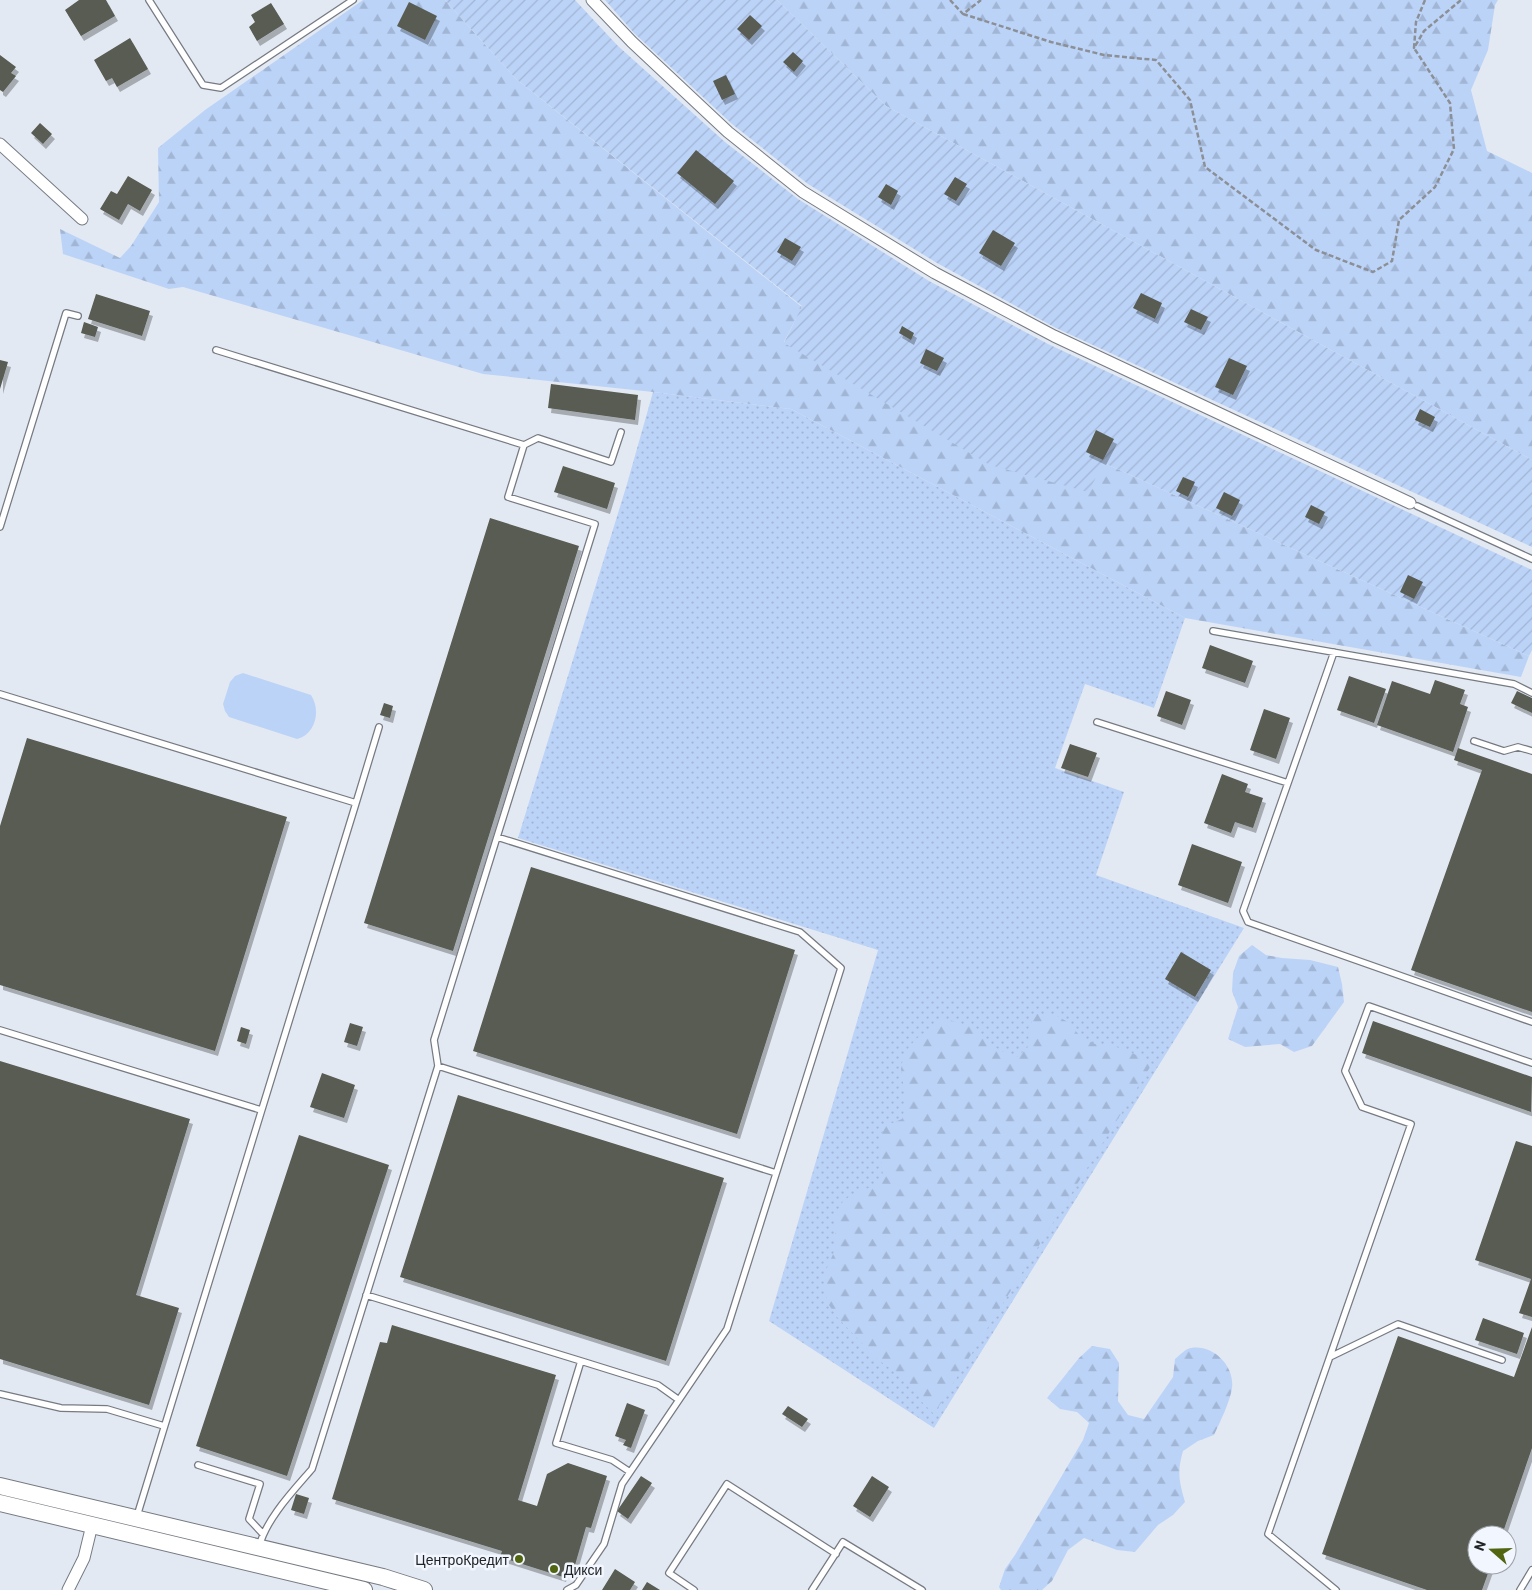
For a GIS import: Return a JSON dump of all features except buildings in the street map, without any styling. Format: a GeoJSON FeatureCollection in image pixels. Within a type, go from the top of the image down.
{"type":"FeatureCollection","features":[{"type":"Feature","properties":{"kind":"main road"},"geometry":{"type":"LineString","coordinates":[[0,1486],[136,1518],[261,1540],[424,1590]]}},
{"type":"Feature","properties":{"kind":"main road"},"geometry":{"type":"LineString","coordinates":[[0,1504],[364,1590]]}},
{"type":"Feature","properties":{"kind":"street"},"geometry":{"type":"LineString","coordinates":[[592,0],[632,42],[728,132],[811,197],[935,272],[1054,336],[1413,504]]}},
{"type":"Feature","properties":{"kind":"street"},"geometry":{"type":"LineString","coordinates":[[0,144],[82,219]]}},
{"type":"Feature","properties":{"kind":"street"},"geometry":{"type":"LineString","coordinates":[[68,1590],[84,1558],[92,1525]]}},
{"type":"Feature","properties":{"kind":"lane"},"geometry":{"type":"LineString","coordinates":[[149,0],[203,86],[221,88],[353,0]]}},
{"type":"Feature","properties":{"kind":"lane"},"geometry":{"type":"LineString","coordinates":[[0,527],[66,312],[78,316]]}},
{"type":"Feature","properties":{"kind":"lane"},"geometry":{"type":"LineString","coordinates":[[216,350],[524,445],[538,438],[612,462],[621,432]]}},
{"type":"Feature","properties":{"kind":"lane"},"geometry":{"type":"LineString","coordinates":[[256,1564],[261,1540],[291,1493],[312,1469],[438,1066],[434,1040],[595,524],[508,497],[524,445]]}},
{"type":"Feature","properties":{"kind":"lane"},"geometry":{"type":"LineString","coordinates":[[1413,504],[1532,559]]}},
{"type":"Feature","properties":{"kind":"lane"},"geometry":{"type":"LineString","coordinates":[[1213,631],[1514,684],[1532,693]]}},
{"type":"Feature","properties":{"kind":"lane"},"geometry":{"type":"LineString","coordinates":[[1334,652],[1243,911],[1248,922],[1532,1022]]}},
{"type":"Feature","properties":{"kind":"lane"},"geometry":{"type":"LineString","coordinates":[[0,694],[356,803]]}},
{"type":"Feature","properties":{"kind":"lane"},"geometry":{"type":"LineString","coordinates":[[1097,722],[1288,783]]}},
{"type":"Feature","properties":{"kind":"lane"},"geometry":{"type":"LineString","coordinates":[[136,1518],[379,727]]}},
{"type":"Feature","properties":{"kind":"lane"},"geometry":{"type":"LineString","coordinates":[[1474,740],[1504,751],[1518,747],[1532,751]]}},
{"type":"Feature","properties":{"kind":"lane"},"geometry":{"type":"LineString","coordinates":[[497,838],[800,932],[841,968],[727,1329],[622,1484],[604,1544],[576,1585],[567,1590]]}},
{"type":"Feature","properties":{"kind":"lane"},"geometry":{"type":"LineString","coordinates":[[1336,1590],[1268,1534],[1411,1124],[1362,1107],[1345,1071],[1369,1006],[1532,1063]]}},
{"type":"Feature","properties":{"kind":"lane"},"geometry":{"type":"LineString","coordinates":[[0,1030],[261,1110]]}},
{"type":"Feature","properties":{"kind":"lane"},"geometry":{"type":"LineString","coordinates":[[438,1066],[776,1173]]}},
{"type":"Feature","properties":{"kind":"lane"},"geometry":{"type":"LineString","coordinates":[[366,1295],[658,1385],[679,1400]]}},
{"type":"Feature","properties":{"kind":"lane"},"geometry":{"type":"LineString","coordinates":[[1330,1357],[1398,1324],[1502,1360]]}},
{"type":"Feature","properties":{"kind":"lane"},"geometry":{"type":"LineString","coordinates":[[581,1361],[556,1443],[612,1460],[630,1472]]}},
{"type":"Feature","properties":{"kind":"lane"},"geometry":{"type":"LineString","coordinates":[[0,1394],[61,1408],[107,1409],[164,1426]]}},
{"type":"Feature","properties":{"kind":"lane"},"geometry":{"type":"LineString","coordinates":[[198,1465],[260,1484],[249,1519],[261,1540]]}},
{"type":"Feature","properties":{"kind":"lane"},"geometry":{"type":"LineString","coordinates":[[694,1590],[669,1574],[727,1484],[836,1554]]}},
{"type":"Feature","properties":{"kind":"lane"},"geometry":{"type":"LineString","coordinates":[[812,1590],[843,1542],[922,1590]]}},
{"type":"Feature","properties":{"kind":"lane"},"geometry":{"type":"LineString","coordinates":[[1520,1590],[1532,1570]]}},
{"type":"Feature","properties":{"kind":"path"},"geometry":{"type":"LineString","coordinates":[[950,0],[963,14],[1051,42],[1104,55],[1156,60],[1190,100],[1205,167],[1316,250],[1373,272],[1392,261],[1399,220],[1435,188],[1454,149],[1450,104],[1414,48],[1416,22],[1425,0]]}},
{"type":"Feature","properties":{"kind":"path"},"geometry":{"type":"LineString","coordinates":[[963,14],[981,0]]}},
{"type":"Feature","properties":{"kind":"path"},"geometry":{"type":"LineString","coordinates":[[1414,48],[1424,31],[1461,0]]}},
{"type":"Feature","properties":{"kind":"green space"},"geometry":{"type":"Polygon","coordinates":[[[363,0],[445,0],[516,79],[802,307],[784,342],[1104,463],[1529,656],[1521,677],[1185,618],[791,409],[483,374],[183,287],[169,289],[63,254],[60,229],[120,258],[131,246],[159,202],[158,148],[205,110],[363,0]]]}},
{"type":"Feature","properties":{"kind":"green space"},"geometry":{"type":"Polygon","coordinates":[[[445,0],[575,0],[618,46],[725,142],[798,199],[929,281],[1048,344],[1532,570],[1532,650],[1529,656],[1104,463],[1088,492],[990,465],[784,343],[802,306],[516,79],[445,0]]]}},
{"type":"Feature","properties":{"kind":"green space"},"geometry":{"type":"Polygon","coordinates":[[[605,0],[777,0],[886,106],[1532,460],[1532,547],[1056,328],[937,263],[808,184],[732,124],[634,33],[605,0]]]}},
{"type":"Feature","properties":{"kind":"green space"},"geometry":{"type":"Polygon","coordinates":[[[777,0],[1498,0],[1495,5],[1488,50],[1471,90],[1487,151],[1532,173],[1532,460],[886,106],[777,0]]]}},
{"type":"Feature","properties":{"kind":"green space"},"geometry":{"type":"Polygon","coordinates":[[[653,392],[791,409],[1185,618],[1154,708],[1085,684],[1055,768],[1124,792],[1096,875],[1244,928],[934,1428],[769,1321],[878,950],[518,838],[627,484],[653,392]]]}},
{"type":"Feature","properties":{"kind":"green space"},"geometry":{"type":"Polygon","coordinates":[[[243,673],[311,695],[316,708],[316,714],[315,721],[309,732],[297,739],[229,717],[223,704],[230,682],[235,676],[243,673]]]}},
{"type":"Feature","properties":{"kind":"green space"},"geometry":{"type":"Polygon","coordinates":[[[1252,945],[1266,955],[1310,960],[1338,967],[1344,1002],[1312,1046],[1294,1052],[1280,1044],[1245,1047],[1228,1039],[1238,1007],[1232,991],[1233,973],[1239,956],[1252,945]]]}},
{"type":"Feature","properties":{"kind":"green space"},"geometry":{"type":"Polygon","coordinates":[[[1036,1014],[1053,1014],[1068,1022],[1080,1036],[1095,1044],[1113,1046],[1129,1051],[1152,1064],[934,1414],[922,1402],[903,1375],[875,1357],[837,1317],[827,1302],[825,1285],[827,1268],[834,1252],[836,1216],[843,1201],[856,1192],[872,1187],[883,1176],[879,1141],[885,1126],[902,1119],[906,1103],[901,1069],[904,1053],[916,1039],[943,1018],[976,1028],[988,1042],[1001,1051],[1017,1057],[1029,1046],[1028,1029],[1036,1014]]]}},
{"type":"Feature","properties":{"kind":"green space"},"geometry":{"type":"Polygon","coordinates":[[[1092,1346],[1110,1349],[1119,1363],[1118,1401],[1128,1415],[1144,1419],[1173,1377],[1175,1359],[1191,1348],[1207,1349],[1221,1358],[1226,1365],[1232,1380],[1231,1394],[1227,1406],[1214,1435],[1198,1441],[1183,1451],[1180,1476],[1185,1502],[1173,1515],[1158,1525],[1135,1552],[1117,1550],[1084,1538],[1068,1550],[1052,1581],[1042,1590],[1001,1590],[999,1587],[1005,1569],[1083,1440],[1089,1423],[1077,1412],[1060,1409],[1047,1398],[1079,1358],[1092,1346]]]}},
{"type":"Feature","properties":{"kind":"place","name":"ЦентроКредит"},"geometry":{"type":"Point","coordinates":[519,1559]}},
{"type":"Feature","properties":{"kind":"place","name":"Дикси"},"geometry":{"type":"Point","coordinates":[554,1569]}}]}
